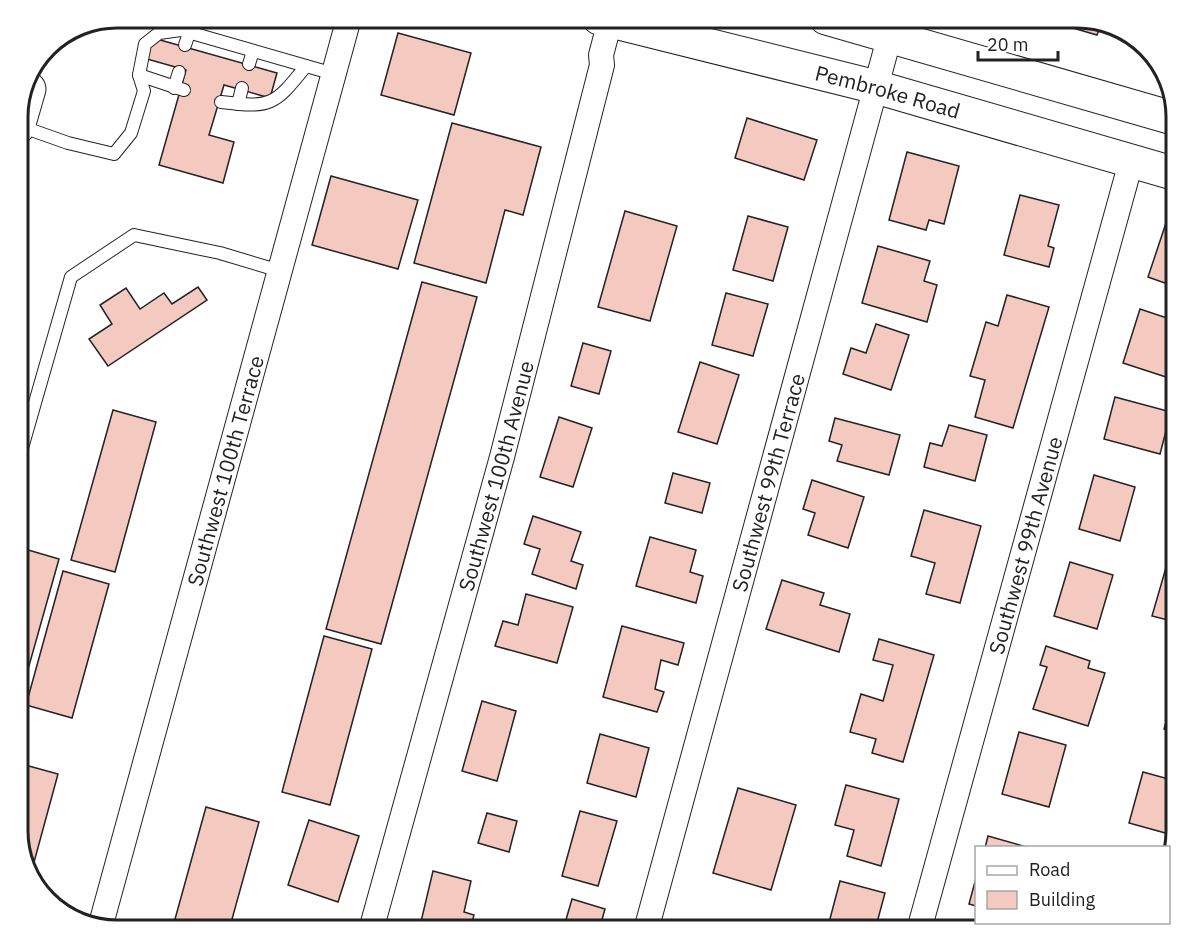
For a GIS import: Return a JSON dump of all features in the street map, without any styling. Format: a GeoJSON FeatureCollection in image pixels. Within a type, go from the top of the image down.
{"type":"FeatureCollection","features":[{"type":"Feature","properties":{"kind":"main road","name":"Pembroke Road"},"geometry":{"type":"LineString","coordinates":[[644,29],[876,87],[1166,171]]}},
{"type":"Feature","properties":{"kind":"main road"},"geometry":{"type":"LineString","coordinates":[[867,29],[1166,116]]}},
{"type":"Feature","properties":{"kind":"street","name":"Southwest 100th Terrace"},"geometry":{"type":"LineString","coordinates":[[103,918],[346,29]]}},
{"type":"Feature","properties":{"kind":"street","name":"Southwest 100th Avenue"},"geometry":{"type":"LineString","coordinates":[[374,920],[502,457],[602,65],[603,29]]}},
{"type":"Feature","properties":{"kind":"street","name":"Southwest 99th Terrace"},"geometry":{"type":"LineString","coordinates":[[649,920],[890,35]]}},
{"type":"Feature","properties":{"kind":"street","name":"Southwest 99th Avenue"},"geometry":{"type":"LineString","coordinates":[[922,920],[1131,162]]}},
{"type":"Feature","properties":{"kind":"lane"},"geometry":{"type":"LineString","coordinates":[[29,129],[68,143],[114,154],[131,133],[144,91],[139,75],[145,44],[159,33],[181,30],[216,47],[251,57],[306,66],[334,74]]}},
{"type":"Feature","properties":{"kind":"lane"},"geometry":{"type":"LineString","coordinates":[[185,45],[189,33]]}},
{"type":"Feature","properties":{"kind":"lane"},"geometry":{"type":"LineString","coordinates":[[221,102],[261,106],[284,93],[306,66]]}},
{"type":"Feature","properties":{"kind":"lane"},"geometry":{"type":"LineString","coordinates":[[139,75],[179,89],[179,72]]}},
{"type":"Feature","properties":{"kind":"lane"},"geometry":{"type":"LineString","coordinates":[[238,104],[243,88]]}},
{"type":"Feature","properties":{"kind":"lane"},"geometry":{"type":"LineString","coordinates":[[29,424],[71,277],[134,234],[220,253],[280,271]]}},
{"type":"Feature","properties":{"kind":"building"},"geometry":{"type":"Polygon","coordinates":[[[1076,29],[1094,30],[1098,31],[1097,35],[1076,29]]]}},
{"type":"Feature","properties":{"kind":"building"},"geometry":{"type":"Polygon","coordinates":[[[398,33],[471,53],[454,115],[381,95],[398,33]]]}},
{"type":"Feature","properties":{"kind":"building"},"geometry":{"type":"Polygon","coordinates":[[[153,38],[277,73],[270,98],[224,85],[209,135],[234,142],[223,183],[159,165],[186,70],[147,59],[153,38]]]}},
{"type":"Feature","properties":{"kind":"building"},"geometry":{"type":"Polygon","coordinates":[[[747,118],[817,140],[804,180],[735,158],[747,118]]]}},
{"type":"Feature","properties":{"kind":"building"},"geometry":{"type":"Polygon","coordinates":[[[452,123],[541,147],[523,215],[505,210],[486,283],[414,263],[452,123]]]}},
{"type":"Feature","properties":{"kind":"building"},"geometry":{"type":"Polygon","coordinates":[[[907,152],[959,166],[944,224],[929,220],[926,230],[889,220],[907,152]]]}},
{"type":"Feature","properties":{"kind":"building"},"geometry":{"type":"Polygon","coordinates":[[[331,176],[418,200],[398,269],[312,245],[331,176]]]}},
{"type":"Feature","properties":{"kind":"building"},"geometry":{"type":"Polygon","coordinates":[[[1020,195],[1059,205],[1048,246],[1054,248],[1049,267],[1004,255],[1020,195]]]}},
{"type":"Feature","properties":{"kind":"building"},"geometry":{"type":"Polygon","coordinates":[[[625,211],[677,226],[650,321],[598,307],[625,211]]]}},
{"type":"Feature","properties":{"kind":"building"},"geometry":{"type":"Polygon","coordinates":[[[748,216],[788,227],[773,281],[733,270],[748,216]]]}},
{"type":"Feature","properties":{"kind":"building"},"geometry":{"type":"Polygon","coordinates":[[[1166,223],[1166,283],[1148,277],[1166,223]]]}},
{"type":"Feature","properties":{"kind":"building"},"geometry":{"type":"Polygon","coordinates":[[[878,246],[930,261],[924,281],[937,285],[927,322],[862,303],[878,246]]]}},
{"type":"Feature","properties":{"kind":"building"},"geometry":{"type":"Polygon","coordinates":[[[422,282],[477,297],[381,644],[326,629],[422,282]]]}},
{"type":"Feature","properties":{"kind":"building"},"geometry":{"type":"Polygon","coordinates":[[[198,287],[207,300],[108,366],[89,339],[112,324],[100,305],[126,288],[140,309],[164,293],[172,304],[198,287]]]}},
{"type":"Feature","properties":{"kind":"building"},"geometry":{"type":"Polygon","coordinates":[[[726,293],[768,304],[753,356],[712,345],[726,293]]]}},
{"type":"Feature","properties":{"kind":"building"},"geometry":{"type":"Polygon","coordinates":[[[1007,295],[1049,307],[1013,428],[975,417],[985,380],[970,376],[986,322],[998,326],[1007,295]]]}},
{"type":"Feature","properties":{"kind":"building"},"geometry":{"type":"Polygon","coordinates":[[[1140,309],[1166,318],[1166,377],[1123,363],[1140,309]]]}},
{"type":"Feature","properties":{"kind":"building"},"geometry":{"type":"Polygon","coordinates":[[[876,324],[909,335],[891,390],[843,374],[851,348],[866,353],[876,324]]]}},
{"type":"Feature","properties":{"kind":"building"},"geometry":{"type":"Polygon","coordinates":[[[583,343],[611,351],[599,394],[571,386],[583,343]]]}},
{"type":"Feature","properties":{"kind":"building"},"geometry":{"type":"Polygon","coordinates":[[[700,362],[739,375],[717,444],[678,432],[700,362]]]}},
{"type":"Feature","properties":{"kind":"building"},"geometry":{"type":"Polygon","coordinates":[[[1115,397],[1166,411],[1166,431],[1160,454],[1104,439],[1115,397]]]}},
{"type":"Feature","properties":{"kind":"building"},"geometry":{"type":"Polygon","coordinates":[[[113,410],[156,422],[115,572],[71,560],[113,410]]]}},
{"type":"Feature","properties":{"kind":"building"},"geometry":{"type":"Polygon","coordinates":[[[559,417],[592,428],[573,487],[540,477],[559,417]]]}},
{"type":"Feature","properties":{"kind":"building"},"geometry":{"type":"Polygon","coordinates":[[[835,418],[900,435],[889,475],[837,461],[842,445],[829,441],[835,418]]]}},
{"type":"Feature","properties":{"kind":"building"},"geometry":{"type":"Polygon","coordinates":[[[949,425],[987,435],[975,481],[924,467],[930,443],[942,446],[949,425]]]}},
{"type":"Feature","properties":{"kind":"building"},"geometry":{"type":"Polygon","coordinates":[[[673,473],[710,483],[702,513],[665,503],[673,473]]]}},
{"type":"Feature","properties":{"kind":"building"},"geometry":{"type":"Polygon","coordinates":[[[1094,475],[1135,487],[1120,541],[1079,529],[1094,475]]]}},
{"type":"Feature","properties":{"kind":"building"},"geometry":{"type":"Polygon","coordinates":[[[812,480],[864,497],[848,548],[808,535],[815,513],[803,509],[812,480]]]}},
{"type":"Feature","properties":{"kind":"building"},"geometry":{"type":"Polygon","coordinates":[[[924,510],[981,526],[960,603],[926,594],[935,563],[911,556],[924,510]]]}},
{"type":"Feature","properties":{"kind":"building"},"geometry":{"type":"Polygon","coordinates":[[[533,516],[581,532],[571,561],[583,565],[576,589],[532,574],[540,549],[524,544],[533,516]]]}},
{"type":"Feature","properties":{"kind":"building"},"geometry":{"type":"Polygon","coordinates":[[[650,537],[696,550],[690,572],[703,576],[696,603],[636,586],[650,537]]]}},
{"type":"Feature","properties":{"kind":"building"},"geometry":{"type":"Polygon","coordinates":[[[29,550],[59,559],[29,666],[29,550]]]}},
{"type":"Feature","properties":{"kind":"building"},"geometry":{"type":"Polygon","coordinates":[[[1070,562],[1113,575],[1097,629],[1054,616],[1070,562]]]}},
{"type":"Feature","properties":{"kind":"building"},"geometry":{"type":"Polygon","coordinates":[[[1166,568],[1166,620],[1152,616],[1166,568]]]}},
{"type":"Feature","properties":{"kind":"building"},"geometry":{"type":"Polygon","coordinates":[[[63,571],[109,584],[72,718],[29,706],[29,694],[63,571]]]}},
{"type":"Feature","properties":{"kind":"building"},"geometry":{"type":"Polygon","coordinates":[[[782,580],[824,593],[820,605],[850,614],[839,652],[766,629],[782,580]]]}},
{"type":"Feature","properties":{"kind":"building"},"geometry":{"type":"Polygon","coordinates":[[[526,594],[573,607],[557,663],[495,646],[503,621],[518,625],[526,594]]]}},
{"type":"Feature","properties":{"kind":"building"},"geometry":{"type":"Polygon","coordinates":[[[622,626],[684,643],[678,665],[661,660],[655,689],[664,692],[657,712],[603,697],[622,626]]]}},
{"type":"Feature","properties":{"kind":"building"},"geometry":{"type":"Polygon","coordinates":[[[324,636],[372,649],[330,805],[282,792],[324,636]]]}},
{"type":"Feature","properties":{"kind":"building"},"geometry":{"type":"Polygon","coordinates":[[[879,639],[934,655],[903,762],[872,753],[876,739],[850,732],[861,694],[883,701],[893,665],[873,660],[879,639]]]}},
{"type":"Feature","properties":{"kind":"building"},"geometry":{"type":"Polygon","coordinates":[[[1046,646],[1090,661],[1088,668],[1105,673],[1088,726],[1033,709],[1047,667],[1040,665],[1046,646]]]}},
{"type":"Feature","properties":{"kind":"building"},"geometry":{"type":"Polygon","coordinates":[[[482,701],[516,711],[497,781],[462,771],[482,701]]]}},
{"type":"Feature","properties":{"kind":"building"},"geometry":{"type":"Polygon","coordinates":[[[1019,732],[1066,745],[1049,807],[1002,794],[1019,732]]]}},
{"type":"Feature","properties":{"kind":"building"},"geometry":{"type":"Polygon","coordinates":[[[600,734],[649,748],[636,797],[587,783],[600,734]]]}},
{"type":"Feature","properties":{"kind":"building"},"geometry":{"type":"Polygon","coordinates":[[[29,766],[58,774],[35,860],[29,836],[29,766]]]}},
{"type":"Feature","properties":{"kind":"building"},"geometry":{"type":"Polygon","coordinates":[[[1143,772],[1166,778],[1166,833],[1129,823],[1143,772]]]}},
{"type":"Feature","properties":{"kind":"building"},"geometry":{"type":"Polygon","coordinates":[[[846,785],[899,799],[881,866],[847,856],[854,830],[835,825],[846,785]]]}},
{"type":"Feature","properties":{"kind":"building"},"geometry":{"type":"Polygon","coordinates":[[[738,788],[796,805],[771,890],[713,873],[738,788]]]}},
{"type":"Feature","properties":{"kind":"building"},"geometry":{"type":"Polygon","coordinates":[[[206,807],[259,822],[232,920],[175,920],[206,807]]]}},
{"type":"Feature","properties":{"kind":"building"},"geometry":{"type":"Polygon","coordinates":[[[580,811],[617,821],[598,886],[562,876],[580,811]]]}},
{"type":"Feature","properties":{"kind":"building"},"geometry":{"type":"Polygon","coordinates":[[[487,813],[517,821],[509,852],[478,843],[487,813]]]}},
{"type":"Feature","properties":{"kind":"building"},"geometry":{"type":"Polygon","coordinates":[[[309,820],[359,836],[338,902],[288,885],[309,820]]]}},
{"type":"Feature","properties":{"kind":"building"},"geometry":{"type":"Polygon","coordinates":[[[988,836],[1023,846],[986,846],[988,836]]]}},
{"type":"Feature","properties":{"kind":"building"},"geometry":{"type":"Polygon","coordinates":[[[433,871],[471,881],[464,912],[474,915],[473,920],[421,920],[433,871]]]}},
{"type":"Feature","properties":{"kind":"building"},"geometry":{"type":"Polygon","coordinates":[[[840,881],[885,893],[878,920],[830,920],[840,881]]]}},
{"type":"Feature","properties":{"kind":"building"},"geometry":{"type":"Polygon","coordinates":[[[975,882],[975,906],[969,904],[975,882]]]}},
{"type":"Feature","properties":{"kind":"building"},"geometry":{"type":"Polygon","coordinates":[[[572,899],[605,909],[602,920],[566,920],[572,899]]]}}]}
